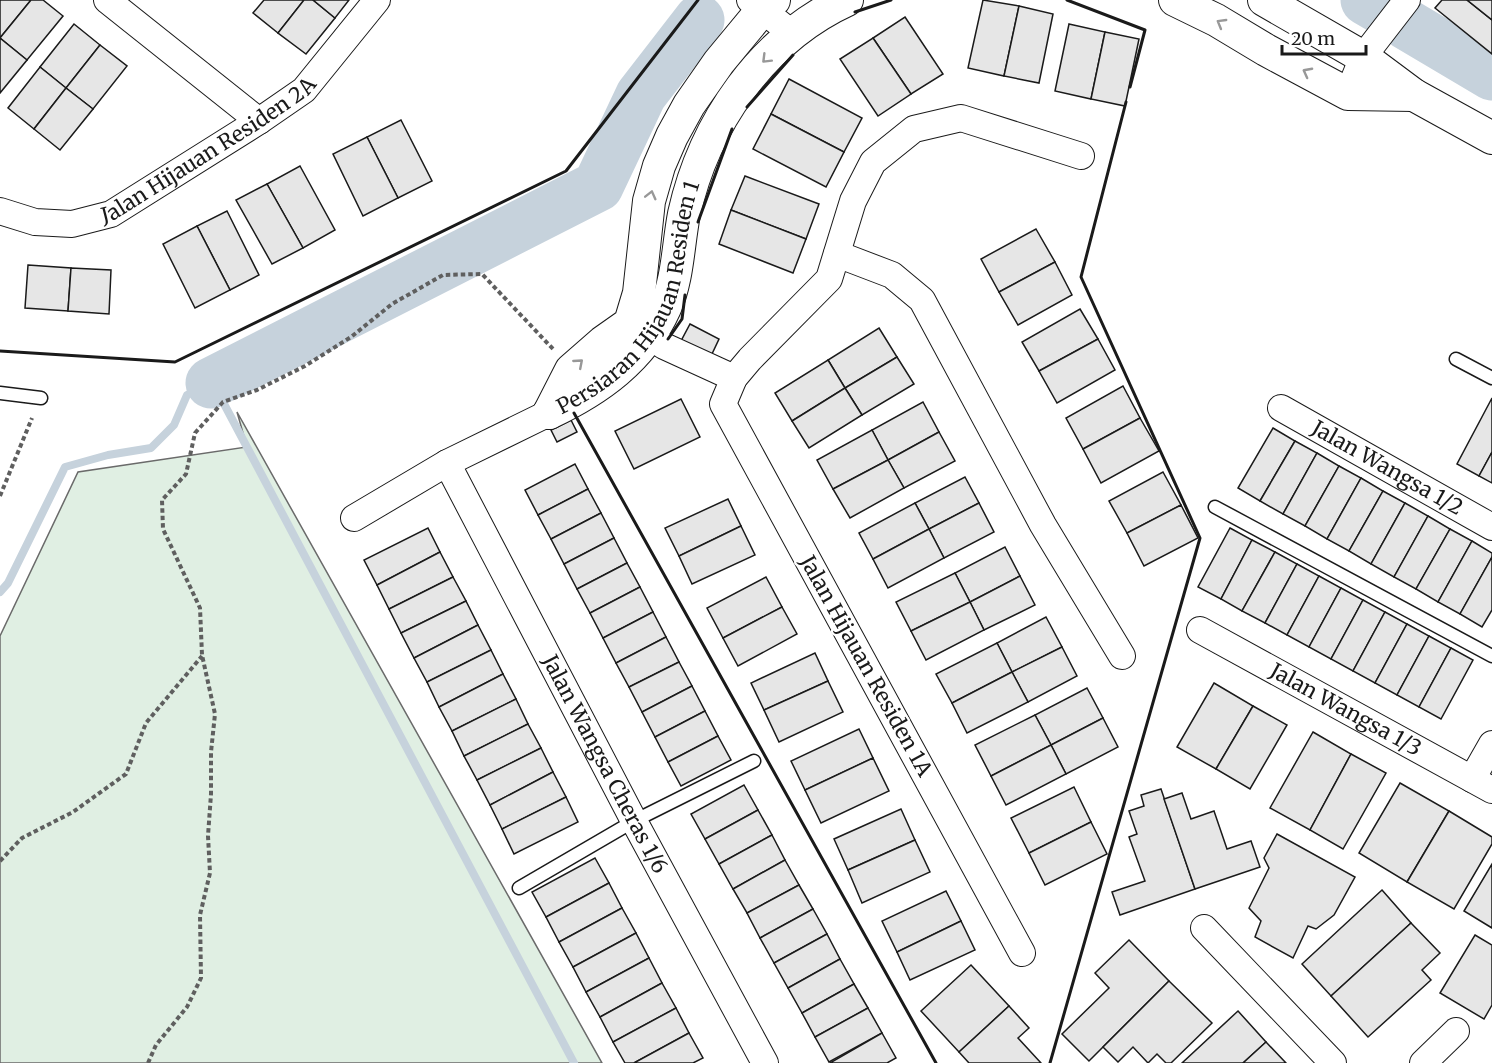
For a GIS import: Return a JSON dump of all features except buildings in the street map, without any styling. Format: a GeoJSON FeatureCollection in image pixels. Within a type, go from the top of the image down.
{"type":"FeatureCollection","features":[{"type":"Feature","properties":{"kind":"street"},"geometry":{"type":"LineString","coordinates":[[107,0],[259,121]]}},
{"type":"Feature","properties":{"kind":"street","name":"Jalan Hijauan Residen 2A"},"geometry":{"type":"LineString","coordinates":[[0,211],[35,222],[72,224],[111,214],[304,90],[377,0]]}},
{"type":"Feature","properties":{"kind":"street","name":"Persiaran Hijauan Residen 1"},"geometry":{"type":"LineString","coordinates":[[549,413],[571,370],[603,342],[639,330],[664,309],[672,289],[684,214],[692,182],[719,120],[744,85],[766,58],[794,34],[814,18],[847,0]]}},
{"type":"Feature","properties":{"kind":"street"},"geometry":{"type":"LineString","coordinates":[[1175,0],[1216,20],[1348,94],[1414,95]]}},
{"type":"Feature","properties":{"kind":"street"},"geometry":{"type":"LineString","coordinates":[[1264,0],[1363,57],[1414,95],[1492,138]]}},
{"type":"Feature","properties":{"kind":"street"},"geometry":{"type":"LineString","coordinates":[[1348,94],[1363,57],[1407,0]]}},
{"type":"Feature","properties":{"kind":"street"},"geometry":{"type":"LineString","coordinates":[[762,3],[794,34]]}},
{"type":"Feature","properties":{"kind":"street","name":"Persiaran Hijauan Residen 1"},"geometry":{"type":"LineString","coordinates":[[549,413],[581,398],[632,360],[639,330],[639,293],[649,201],[659,166],[689,105],[762,3]]}},
{"type":"Feature","properties":{"kind":"street"},"geometry":{"type":"LineString","coordinates":[[639,330],[664,346],[734,378],[829,279],[853,201],[873,162],[914,129],[961,118],[1081,156]]}},
{"type":"Feature","properties":{"kind":"street"},"geometry":{"type":"LineString","coordinates":[[837,254],[892,275],[922,300],[1043,525],[1122,656]]}},
{"type":"Feature","properties":{"kind":"street","name":"Jalan Hijauan Residen 1A"},"geometry":{"type":"LineString","coordinates":[[734,378],[723,404],[1022,952]]}},
{"type":"Feature","properties":{"kind":"street","name":"Jalan Wangsa 1/2"},"geometry":{"type":"LineString","coordinates":[[1281,408],[1492,527]]}},
{"type":"Feature","properties":{"kind":"street"},"geometry":{"type":"LineString","coordinates":[[354,518],[447,463],[549,413]]}},
{"type":"Feature","properties":{"kind":"street","name":"Jalan Wangsa Cheras 1/6"},"geometry":{"type":"LineString","coordinates":[[447,463],[634,821],[765,1063]]}},
{"type":"Feature","properties":{"kind":"street","name":"Jalan Wangsa 1/3"},"geometry":{"type":"LineString","coordinates":[[1200,630],[1482,785]]}},
{"type":"Feature","properties":{"kind":"street"},"geometry":{"type":"LineString","coordinates":[[1482,785],[1492,744]]}},
{"type":"Feature","properties":{"kind":"street"},"geometry":{"type":"LineString","coordinates":[[1204,928],[1333,1063]]}},
{"type":"Feature","properties":{"kind":"street"},"geometry":{"type":"LineString","coordinates":[[1423,1063],[1456,1031]]}},
{"type":"Feature","properties":{"kind":"lane"},"geometry":{"type":"LineString","coordinates":[[1456,359],[1492,378]]}},
{"type":"Feature","properties":{"kind":"lane"},"geometry":{"type":"LineString","coordinates":[[0,393],[41,398]]}},
{"type":"Feature","properties":{"kind":"lane"},"geometry":{"type":"LineString","coordinates":[[1215,507],[1492,656]]}},
{"type":"Feature","properties":{"kind":"lane"},"geometry":{"type":"LineString","coordinates":[[519,888],[634,821],[754,761]]}},
{"type":"Feature","properties":{"kind":"path"},"geometry":{"type":"LineString","coordinates":[[148,1063],[156,1045],[187,1007],[201,978],[200,915],[210,873],[208,836],[215,714],[202,655],[200,608],[163,529],[162,500],[186,474],[195,433],[223,402],[257,390],[305,366],[351,337],[392,304],[443,275],[482,274],[542,336],[571,370]]}},
{"type":"Feature","properties":{"kind":"path"},"geometry":{"type":"LineString","coordinates":[[0,496],[41,398]]}},
{"type":"Feature","properties":{"kind":"path"},"geometry":{"type":"LineString","coordinates":[[0,861],[22,838],[73,812],[126,774],[146,723],[202,655]]}},
{"type":"Feature","properties":{"kind":"green space"},"geometry":{"type":"Polygon","coordinates":[[[237,412],[602,1063],[0,1063],[0,636],[78,472],[247,447],[237,412]]]}},
{"type":"Feature","properties":{"kind":"waterway"},"geometry":{"type":"LineString","coordinates":[[1366,0],[1378,7]]}},
{"type":"Feature","properties":{"kind":"waterway"},"geometry":{"type":"LineString","coordinates":[[211,383],[598,186],[641,95],[699,20]]}},
{"type":"Feature","properties":{"kind":"waterway"},"geometry":{"type":"LineString","coordinates":[[1406,24],[1492,75]]}},
{"type":"Feature","properties":{"kind":"waterway"},"geometry":{"type":"LineString","coordinates":[[0,592],[8,583],[65,467],[108,455],[151,448],[174,425],[187,395],[211,383],[574,1063]]}},
{"type":"Feature","properties":{"kind":"wall"},"geometry":{"type":"LineString","coordinates":[[0,351],[175,362],[566,171],[698,0]]}},
{"type":"Feature","properties":{"kind":"wall"},"geometry":{"type":"LineString","coordinates":[[855,12],[891,0]]}},
{"type":"Feature","properties":{"kind":"wall"},"geometry":{"type":"LineString","coordinates":[[1067,0],[1145,30],[1130,87]]}},
{"type":"Feature","properties":{"kind":"wall"},"geometry":{"type":"LineString","coordinates":[[747,107],[793,55]]}},
{"type":"Feature","properties":{"kind":"wall"},"geometry":{"type":"LineString","coordinates":[[1050,1063],[1200,538],[1081,277],[1126,102]]}},
{"type":"Feature","properties":{"kind":"wall"},"geometry":{"type":"LineString","coordinates":[[698,222],[732,129]]}},
{"type":"Feature","properties":{"kind":"wall"},"geometry":{"type":"LineString","coordinates":[[668,339],[682,319],[685,295]]}},
{"type":"Feature","properties":{"kind":"wall"},"geometry":{"type":"LineString","coordinates":[[574,413],[936,1063]]}}]}
